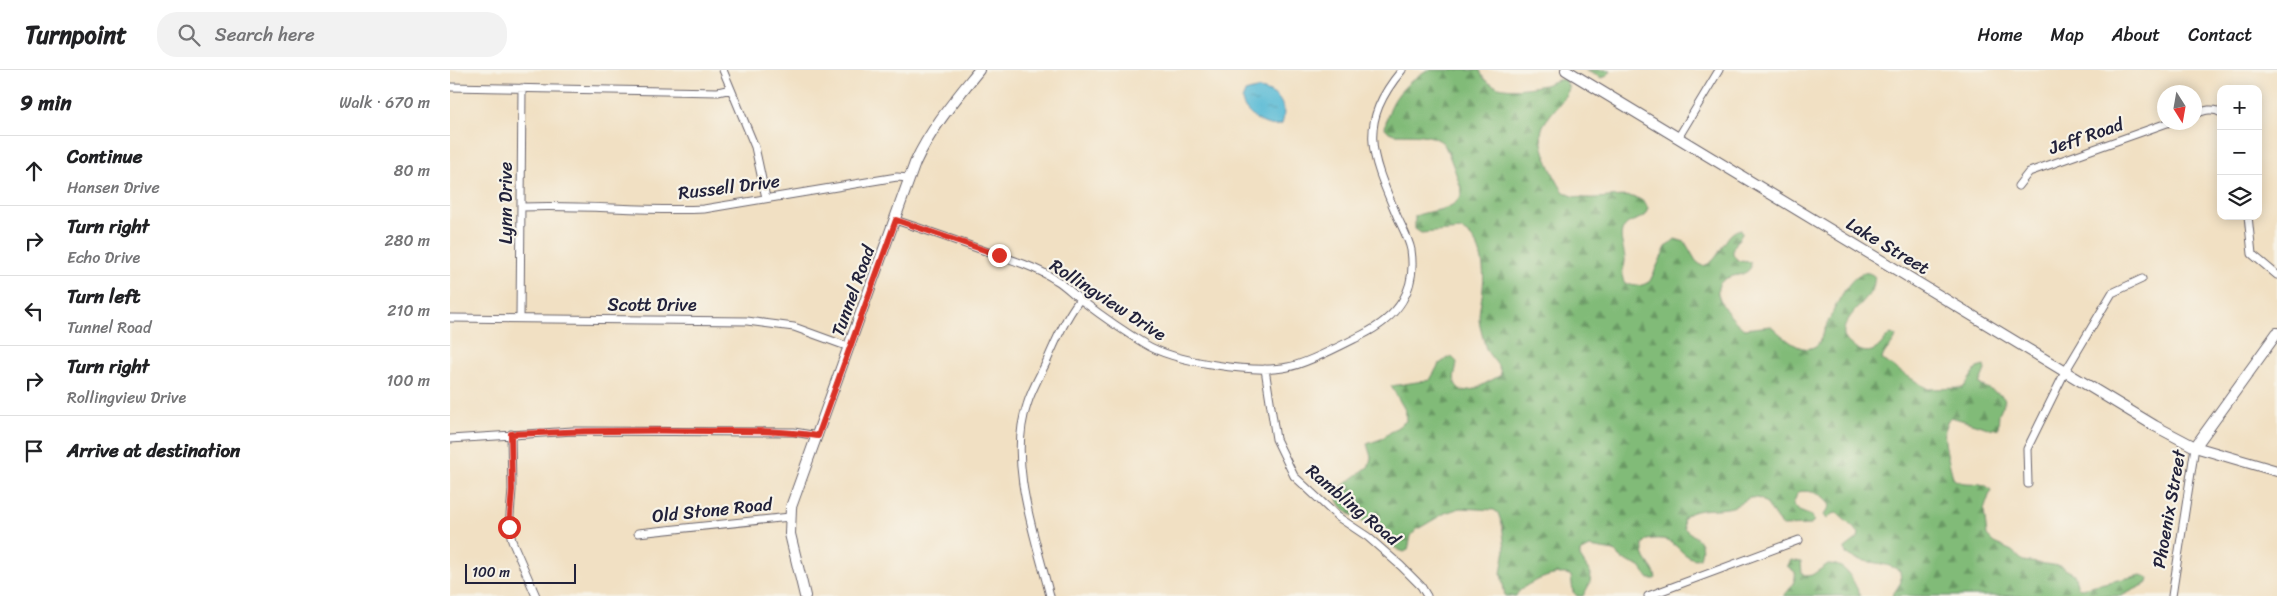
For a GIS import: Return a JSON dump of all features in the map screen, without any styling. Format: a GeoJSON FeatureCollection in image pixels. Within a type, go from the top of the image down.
{"type":"FeatureCollection","features":[{"type":"Feature","properties":{"kind":"street"},"geometry":{"type":"LineString","coordinates":[[723,70],[755,147],[766,198]]}},
{"type":"Feature","properties":{"kind":"street","name":"Tunnel Road"},"geometry":{"type":"LineString","coordinates":[[805,596],[790,534],[790,517],[801,478],[896,220],[908,178],[925,142],[944,113],[979,70]]}},
{"type":"Feature","properties":{"kind":"street","name":"Rollingview Drive"},"geometry":{"type":"LineString","coordinates":[[896,220],[1027,266],[1056,280],[1120,328],[1160,353],[1183,360],[1265,369],[1289,367],[1376,328],[1394,314],[1407,294],[1412,272],[1410,248],[1382,180],[1374,154],[1372,131],[1376,110],[1386,88],[1402,70]]}},
{"type":"Feature","properties":{"kind":"street","name":"Lake Street"},"geometry":{"type":"LineString","coordinates":[[1566,70],[2155,426],[2195,447],[2277,471]]}},
{"type":"Feature","properties":{"kind":"street"},"geometry":{"type":"LineString","coordinates":[[1678,138],[1719,70]]}},
{"type":"Feature","properties":{"kind":"street"},"geometry":{"type":"LineString","coordinates":[[450,87],[718,92],[731,89]]}},
{"type":"Feature","properties":{"kind":"street","name":"Lynn Drive"},"geometry":{"type":"LineString","coordinates":[[520,318],[522,88]]}},
{"type":"Feature","properties":{"kind":"street"},"geometry":{"type":"LineString","coordinates":[[2202,111],[2217,110]]}},
{"type":"Feature","properties":{"kind":"street","name":"Jeff Road"},"geometry":{"type":"LineString","coordinates":[[2018,186],[2029,172],[2157,127]]}},
{"type":"Feature","properties":{"kind":"street","name":"Russell Drive"},"geometry":{"type":"LineString","coordinates":[[522,207],[704,209],[896,177],[908,178]]}},
{"type":"Feature","properties":{"kind":"street"},"geometry":{"type":"LineString","coordinates":[[2248,220],[2252,254],[2277,275]]}},
{"type":"Feature","properties":{"kind":"street"},"geometry":{"type":"LineString","coordinates":[[2028,484],[2027,449],[2065,372],[2112,293],[2142,279]]}},
{"type":"Feature","properties":{"kind":"street"},"geometry":{"type":"LineString","coordinates":[[1050,596],[1023,487],[1020,453],[1022,428],[1026,405],[1066,317],[1080,299]]}},
{"type":"Feature","properties":{"kind":"street","name":"Scott Drive"},"geometry":{"type":"LineString","coordinates":[[450,318],[774,323],[794,327],[850,347]]}},
{"type":"Feature","properties":{"kind":"street","name":"Phoenix Street"},"geometry":{"type":"LineString","coordinates":[[2172,596],[2195,447],[2277,333]]}},
{"type":"Feature","properties":{"kind":"street","name":"Rambling Road"},"geometry":{"type":"LineString","coordinates":[[1265,369],[1276,439],[1294,476],[1338,517],[1368,537],[1401,566],[1421,586],[1427,596]]}},
{"type":"Feature","properties":{"kind":"street"},"geometry":{"type":"LineString","coordinates":[[450,439],[573,431],[676,430],[794,432],[818,436]]}},
{"type":"Feature","properties":{"kind":"street"},"geometry":{"type":"LineString","coordinates":[[511,434],[512,490],[509,527],[512,541],[536,596]]}},
{"type":"Feature","properties":{"kind":"street","name":"Old Stone Road"},"geometry":{"type":"LineString","coordinates":[[638,533],[790,517]]}},
{"type":"Feature","properties":{"kind":"street"},"geometry":{"type":"LineString","coordinates":[[1648,596],[1799,540]]}},
{"type":"Feature","properties":{"kind":"green space"},"geometry":{"type":"Polygon","coordinates":[[[1427,70],[1480,70],[1484,78],[1490,83],[1498,87],[1517,89],[1536,87],[1558,80],[1566,81],[1569,89],[1544,124],[1541,139],[1546,158],[1563,191],[1573,196],[1585,198],[1633,197],[1642,201],[1648,208],[1645,216],[1626,225],[1623,229],[1621,237],[1625,260],[1622,277],[1625,283],[1638,286],[1650,281],[1666,247],[1675,239],[1685,242],[1696,261],[1702,266],[1709,264],[1730,236],[1735,231],[1741,229],[1742,234],[1733,248],[1733,255],[1739,261],[1750,262],[1751,267],[1744,273],[1722,281],[1718,288],[1721,303],[1732,318],[1744,329],[1771,326],[1793,344],[1812,348],[1818,344],[1833,311],[1849,284],[1858,276],[1866,273],[1875,277],[1873,288],[1849,318],[1845,326],[1844,334],[1847,341],[1860,350],[1870,352],[1881,345],[1891,334],[1896,336],[1893,343],[1884,353],[1882,360],[1928,389],[1963,388],[1977,368],[1984,366],[1985,370],[1979,384],[2002,396],[2005,400],[1999,414],[1998,429],[1988,428],[1951,417],[1945,429],[1946,446],[1953,478],[1957,481],[1982,484],[1991,490],[1984,510],[1987,536],[1994,543],[2012,551],[2023,561],[2060,566],[2074,574],[2078,587],[2081,588],[2141,575],[2149,578],[2148,583],[2121,596],[1892,596],[1901,582],[1900,571],[1887,565],[1859,560],[1846,554],[1845,548],[1858,538],[1859,533],[1837,513],[1832,514],[1827,519],[1824,515],[1830,506],[1828,502],[1817,493],[1807,491],[1798,492],[1793,504],[1799,511],[1812,516],[1814,521],[1811,525],[1783,526],[1765,502],[1757,498],[1748,499],[1729,508],[1700,510],[1687,515],[1683,519],[1684,528],[1700,543],[1702,547],[1700,558],[1695,559],[1687,556],[1667,540],[1647,540],[1643,544],[1643,550],[1645,559],[1656,578],[1654,579],[1649,579],[1640,567],[1622,559],[1614,551],[1590,547],[1580,552],[1580,557],[1591,574],[1590,583],[1583,596],[1577,596],[1573,592],[1571,576],[1559,574],[1533,582],[1519,591],[1516,596],[1505,596],[1501,573],[1505,549],[1502,524],[1498,513],[1494,510],[1460,508],[1445,513],[1416,530],[1411,536],[1408,550],[1404,552],[1389,544],[1374,529],[1346,511],[1337,497],[1341,487],[1369,466],[1371,457],[1367,444],[1381,439],[1406,421],[1405,410],[1391,386],[1430,380],[1439,364],[1451,356],[1457,362],[1456,385],[1463,391],[1475,389],[1501,375],[1501,371],[1486,349],[1480,326],[1483,264],[1474,241],[1462,230],[1421,233],[1415,229],[1415,216],[1451,206],[1462,194],[1445,146],[1438,139],[1432,137],[1394,134],[1385,128],[1390,109],[1399,94],[1411,81],[1427,70]]]}},
{"type":"Feature","properties":{"kind":"green space"},"geometry":{"type":"Polygon","coordinates":[[[1585,70],[1611,70],[1607,76],[1602,78],[1585,70]]]}},
{"type":"Feature","properties":{"kind":"green space"},"geometry":{"type":"Polygon","coordinates":[[[1791,560],[1801,562],[1802,573],[1806,576],[1812,575],[1828,564],[1841,567],[1849,574],[1861,596],[1783,596],[1795,578],[1795,572],[1787,566],[1791,560]]]}},
{"type":"Feature","properties":{"kind":"water"},"geometry":{"type":"Polygon","coordinates":[[[1256,89],[1269,92],[1279,99],[1284,110],[1282,124],[1277,126],[1264,123],[1247,111],[1242,100],[1245,92],[1256,89]]]}},
{"type":"Feature","properties":{"kind":"route"},"geometry":{"type":"LineString","coordinates":[[509,527],[512,490],[511,434],[676,430],[794,432],[818,436],[896,220],[999,255]]}}]}
